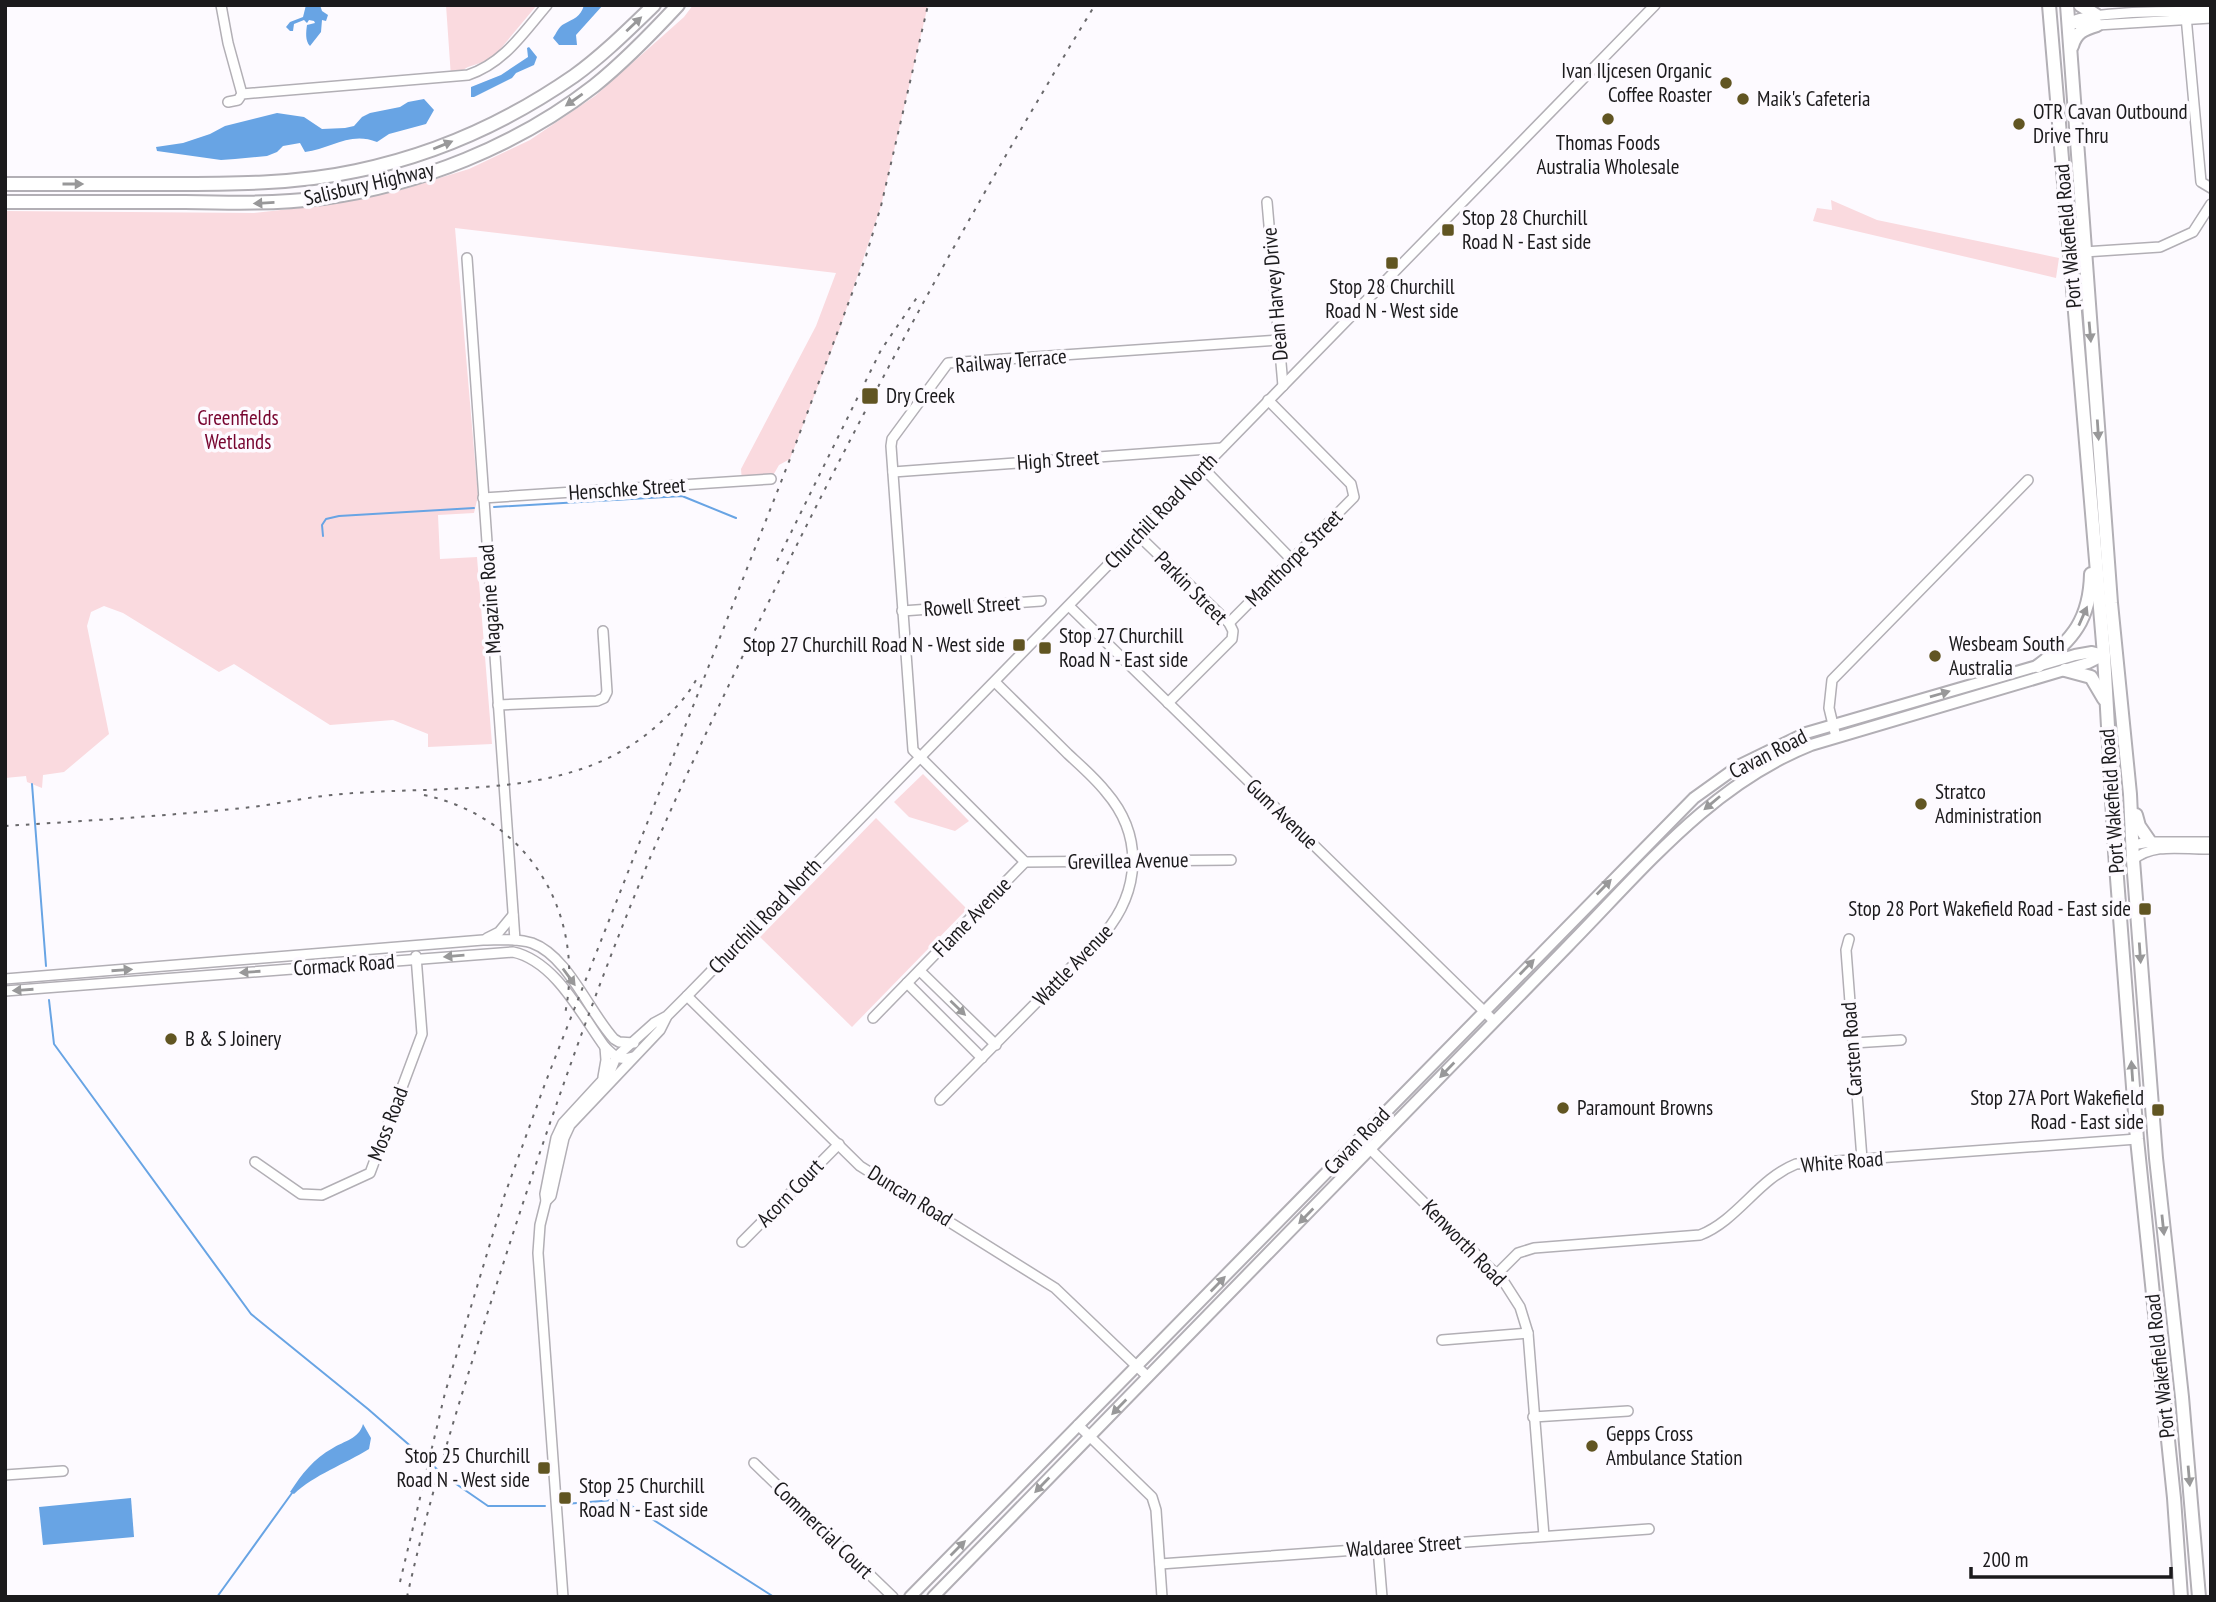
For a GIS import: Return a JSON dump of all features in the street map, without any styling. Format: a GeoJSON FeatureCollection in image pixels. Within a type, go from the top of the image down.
{"type":"FeatureCollection","features":[{"type":"Feature","properties":{"kind":"highway","name":"Salisbury Highway"},"geometry":{"type":"LineString","coordinates":[[5,184],[217,184],[287,181],[356,172],[423,153],[488,127],[549,93],[606,51],[654,5]]}},
{"type":"Feature","properties":{"kind":"highway","name":"Salisbury Highway"},"geometry":{"type":"LineString","coordinates":[[5,202],[273,202],[325,198],[395,183],[450,166],[539,123],[595,85],[678,5]]}},
{"type":"Feature","properties":{"kind":"highway","name":"Port Wakefield Road"},"geometry":{"type":"LineString","coordinates":[[2049,5],[2104,654],[2137,1139],[2164,1398],[2181,1597]]}},
{"type":"Feature","properties":{"kind":"highway"},"geometry":{"type":"LineString","coordinates":[[2056,5],[2060,15],[2068,23],[2060,38],[2063,77],[2060,137]]}},
{"type":"Feature","properties":{"kind":"highway","name":"Port Wakefield Road"},"geometry":{"type":"LineString","coordinates":[[2067,5],[2111,604],[2130,794],[2156,1158],[2182,1397],[2199,1597]]}},
{"type":"Feature","properties":{"kind":"highway"},"geometry":{"type":"LineString","coordinates":[[2071,48],[2081,31],[2097,20],[2080,5]]}},
{"type":"Feature","properties":{"kind":"highway"},"geometry":{"type":"LineString","coordinates":[[2082,396],[2088,364],[2093,362]]}},
{"type":"Feature","properties":{"kind":"highway"},"geometry":{"type":"LineString","coordinates":[[2038,666],[2067,642],[2085,612],[2091,587],[2092,504]]}},
{"type":"Feature","properties":{"kind":"highway"},"geometry":{"type":"LineString","coordinates":[[2111,604],[2109,640],[2104,654],[2124,724]]}},
{"type":"Feature","properties":{"kind":"highway"},"geometry":{"type":"LineString","coordinates":[[2065,670],[2091,677],[2106,702]]}},
{"type":"Feature","properties":{"kind":"highway"},"geometry":{"type":"LineString","coordinates":[[2130,794],[2137,823],[2150,842]]}},
{"type":"Feature","properties":{"kind":"highway"},"geometry":{"type":"LineString","coordinates":[[2119,903],[2124,892],[2124,852],[2132,845]]}},
{"type":"Feature","properties":{"kind":"highway"},"geometry":{"type":"LineString","coordinates":[[2152,1109],[2147,1130],[2137,1139],[2156,1158]]}},
{"type":"Feature","properties":{"kind":"highway"},"geometry":{"type":"LineString","coordinates":[[2164,1398],[2182,1397]]}},
{"type":"Feature","properties":{"kind":"main road","name":"Cavan Road"},"geometry":{"type":"LineString","coordinates":[[910,1597],[1694,798],[1740,765],[1784,742],[1832,725],[2038,666],[2088,653],[2104,654]]}},
{"type":"Feature","properties":{"kind":"main road","name":"Cavan Road"},"geometry":{"type":"LineString","coordinates":[[933,1597],[1567,946],[1699,814],[1731,788],[1790,753],[2094,661],[2104,654]]}},
{"type":"Feature","properties":{"kind":"main road"},"geometry":{"type":"LineString","coordinates":[[1638,853],[1649,863]]}},
{"type":"Feature","properties":{"kind":"main road"},"geometry":{"type":"LineString","coordinates":[[1567,946],[1570,922]]}},
{"type":"Feature","properties":{"kind":"street"},"geometry":{"type":"LineString","coordinates":[[221,5],[228,43],[243,94]]}},
{"type":"Feature","properties":{"kind":"street"},"geometry":{"type":"LineString","coordinates":[[228,102],[238,100],[243,94],[468,75],[481,71],[506,55],[547,5]]}},
{"type":"Feature","properties":{"kind":"street","name":"Churchill Road North"},"geometry":{"type":"LineString","coordinates":[[562,1597],[538,1253],[545,1194],[558,1132],[570,1113],[610,1072],[616,1058],[687,996],[1655,5]]}},
{"type":"Feature","properties":{"kind":"street"},"geometry":{"type":"LineString","coordinates":[[2068,23],[2211,11]]}},
{"type":"Feature","properties":{"kind":"street"},"geometry":{"type":"LineString","coordinates":[[2186,12],[2211,18]]}},
{"type":"Feature","properties":{"kind":"street"},"geometry":{"type":"LineString","coordinates":[[2186,12],[2201,183],[2211,188]]}},
{"type":"Feature","properties":{"kind":"street","name":"Dean Harvey Drive"},"geometry":{"type":"LineString","coordinates":[[1267,202],[1283,386]]}},
{"type":"Feature","properties":{"kind":"street"},"geometry":{"type":"LineString","coordinates":[[2084,253],[2160,247],[2193,232],[2211,204]]}},
{"type":"Feature","properties":{"kind":"street","name":"Magazine Road"},"geometry":{"type":"LineString","coordinates":[[467,258],[515,940]]}},
{"type":"Feature","properties":{"kind":"street","name":"Railway Terrace"},"geometry":{"type":"LineString","coordinates":[[919,758],[913,750],[910,736],[892,439],[948,363],[1278,340]]}},
{"type":"Feature","properties":{"kind":"street","name":"Manthorpe Street"},"geometry":{"type":"LineString","coordinates":[[1229,623],[1354,497],[1351,484],[1268,400]]}},
{"type":"Feature","properties":{"kind":"street","name":"High Street"},"geometry":{"type":"LineString","coordinates":[[893,472],[1222,448]]}},
{"type":"Feature","properties":{"kind":"street"},"geometry":{"type":"LineString","coordinates":[[1203,468],[1292,560]]}},
{"type":"Feature","properties":{"kind":"street","name":"Henschke Street"},"geometry":{"type":"LineString","coordinates":[[483,498],[771,479]]}},
{"type":"Feature","properties":{"kind":"street","name":"Cavan Road"},"geometry":{"type":"LineString","coordinates":[[1836,737],[1829,697],[1832,680],[2028,480]]}},
{"type":"Feature","properties":{"kind":"street","name":"Parkin Street"},"geometry":{"type":"LineString","coordinates":[[1138,536],[1229,623],[1233,631],[1232,639],[1168,703]]}},
{"type":"Feature","properties":{"kind":"street","name":"Rowell Street"},"geometry":{"type":"LineString","coordinates":[[902,611],[1041,600]]}},
{"type":"Feature","properties":{"kind":"street","name":"Gum Avenue"},"geometry":{"type":"LineString","coordinates":[[1069,606],[1494,1021]]}},
{"type":"Feature","properties":{"kind":"street"},"geometry":{"type":"LineString","coordinates":[[498,705],[597,701],[604,698],[607,692],[603,631]]}},
{"type":"Feature","properties":{"kind":"street","name":"Wattle Avenue"},"geometry":{"type":"LineString","coordinates":[[940,1100],[1116,919],[1125,904],[1133,877],[1135,861],[1125,821],[1107,792],[995,682]]}},
{"type":"Feature","properties":{"kind":"street","name":"Flame Avenue"},"geometry":{"type":"LineString","coordinates":[[873,1018],[1025,862],[919,758]]}},
{"type":"Feature","properties":{"kind":"street"},"geometry":{"type":"LineString","coordinates":[[2132,845],[2150,842],[2211,842]]}},
{"type":"Feature","properties":{"kind":"street"},"geometry":{"type":"LineString","coordinates":[[2133,860],[2152,849],[2211,849]]}},
{"type":"Feature","properties":{"kind":"street","name":"Grevillea Avenue"},"geometry":{"type":"LineString","coordinates":[[1025,862],[1231,860]]}},
{"type":"Feature","properties":{"kind":"street"},"geometry":{"type":"LineString","coordinates":[[483,940],[499,932],[513,915]]}},
{"type":"Feature","properties":{"kind":"street","name":"Carsten Road"},"geometry":{"type":"LineString","coordinates":[[1849,939],[1846,950],[1862,1159]]}},
{"type":"Feature","properties":{"kind":"street","name":"Cormack Road"},"geometry":{"type":"LineString","coordinates":[[5,979],[415,948],[483,940],[515,940],[532,943],[547,952],[570,977],[614,1039],[634,1043]]}},
{"type":"Feature","properties":{"kind":"street"},"geometry":{"type":"LineString","coordinates":[[493,953],[515,940],[533,953],[548,969]]}},
{"type":"Feature","properties":{"kind":"street","name":"Moss Road"},"geometry":{"type":"LineString","coordinates":[[255,1162],[301,1194],[322,1195],[370,1173],[422,1034],[415,948]]}},
{"type":"Feature","properties":{"kind":"street","name":"Cormack Road"},"geometry":{"type":"LineString","coordinates":[[5,991],[513,952],[524,955],[548,969],[616,1058]]}},
{"type":"Feature","properties":{"kind":"street"},"geometry":{"type":"LineString","coordinates":[[920,971],[996,1045]]}},
{"type":"Feature","properties":{"kind":"street"},"geometry":{"type":"LineString","coordinates":[[907,984],[982,1058]]}},
{"type":"Feature","properties":{"kind":"street","name":"Duncan Road"},"geometry":{"type":"LineString","coordinates":[[687,996],[866,1169],[1055,1288],[1148,1377]]}},
{"type":"Feature","properties":{"kind":"street","name":"Churchill Road North"},"geometry":{"type":"LineString","coordinates":[[546,1201],[551,1196],[564,1138],[570,1125],[660,1030],[667,1016]]}},
{"type":"Feature","properties":{"kind":"street"},"geometry":{"type":"LineString","coordinates":[[1853,1043],[1901,1040]]}},
{"type":"Feature","properties":{"kind":"street"},"geometry":{"type":"LineString","coordinates":[[603,1079],[605,1047]]}},
{"type":"Feature","properties":{"kind":"street"},"geometry":{"type":"LineString","coordinates":[[616,1058],[634,1057]]}},
{"type":"Feature","properties":{"kind":"street","name":"Kenworth Road"},"geometry":{"type":"LineString","coordinates":[[1359,1138],[1497,1274],[1517,1301],[1528,1333],[1545,1536]]}},
{"type":"Feature","properties":{"kind":"street","name":"White Road"},"geometry":{"type":"LineString","coordinates":[[1497,1274],[1518,1253],[1534,1248],[1700,1235],[1719,1225],[1784,1169],[1796,1164],[2137,1139]]}},
{"type":"Feature","properties":{"kind":"street","name":"Acorn Court"},"geometry":{"type":"LineString","coordinates":[[742,1242],[839,1144]]}},
{"type":"Feature","properties":{"kind":"street"},"geometry":{"type":"LineString","coordinates":[[1442,1340],[1528,1333]]}},
{"type":"Feature","properties":{"kind":"street"},"geometry":{"type":"LineString","coordinates":[[1533,1417],[1628,1411]]}},
{"type":"Feature","properties":{"kind":"street"},"geometry":{"type":"LineString","coordinates":[[1078,1425],[1152,1497],[1156,1510],[1163,1597]]}},
{"type":"Feature","properties":{"kind":"street","name":"Commercial Court"},"geometry":{"type":"LineString","coordinates":[[754,1463],[893,1597]]}},
{"type":"Feature","properties":{"kind":"street"},"geometry":{"type":"LineString","coordinates":[[5,1475],[63,1471]]}},
{"type":"Feature","properties":{"kind":"street","name":"Waldaree Street"},"geometry":{"type":"LineString","coordinates":[[1160,1564],[1648,1529]]}},
{"type":"Feature","properties":{"kind":"street"},"geometry":{"type":"LineString","coordinates":[[1378,1548],[1382,1597]]}},
{"type":"Feature","properties":{"kind":"green space"},"geometry":{"type":"Polygon","coordinates":[[[446,5],[537,5],[492,59],[468,67],[451,77],[446,5]]]}},
{"type":"Feature","properties":{"kind":"green space","name":"Greenfields Wetlands"},"geometry":{"type":"Polygon","coordinates":[[[693,5],[928,5],[881,206],[839,331],[790,459],[779,465],[771,479],[742,482],[741,469],[816,326],[836,273],[455,228],[478,496],[474,513],[438,515],[440,559],[477,557],[492,744],[428,747],[428,734],[393,720],[330,725],[234,664],[219,672],[123,613],[104,606],[91,612],[87,626],[109,734],[64,772],[43,775],[42,788],[27,782],[26,776],[5,778],[5,211],[254,213],[326,205],[397,191],[469,169],[530,140],[595,96],[684,17],[693,5]]]}},
{"type":"Feature","properties":{"kind":"green space"},"geometry":{"type":"Polygon","coordinates":[[[1831,200],[1877,220],[2059,258],[2056,278],[1813,221],[1817,208],[1832,210],[1831,200]]]}},
{"type":"Feature","properties":{"kind":"green space"},"geometry":{"type":"Polygon","coordinates":[[[923,774],[969,821],[955,831],[909,817],[894,802],[923,774]]]}},
{"type":"Feature","properties":{"kind":"green space"},"geometry":{"type":"Polygon","coordinates":[[[876,818],[967,909],[852,1027],[760,937],[876,818]]]}},
{"type":"Feature","properties":{"kind":"water"},"geometry":{"type":"Polygon","coordinates":[[[306,5],[320,5],[322,11],[328,15],[326,21],[322,20],[321,32],[310,46],[306,33],[307,25],[315,23],[314,21],[309,20],[307,23],[304,20],[294,24],[293,31],[286,27],[290,22],[303,17],[306,5]]]}},
{"type":"Feature","properties":{"kind":"water"},"geometry":{"type":"Polygon","coordinates":[[[584,5],[603,5],[576,35],[577,45],[559,45],[553,38],[558,30],[579,15],[584,5]]]}},
{"type":"Feature","properties":{"kind":"water"},"geometry":{"type":"Polygon","coordinates":[[[529,47],[537,57],[534,65],[471,97],[471,87],[501,75],[528,57],[529,47]]]}},
{"type":"Feature","properties":{"kind":"water"},"geometry":{"type":"Polygon","coordinates":[[[424,99],[434,110],[426,124],[389,134],[377,142],[358,138],[305,152],[300,143],[283,146],[267,156],[221,160],[157,151],[156,147],[183,143],[225,126],[277,113],[304,117],[322,129],[345,128],[354,126],[370,113],[424,99]]]}},
{"type":"Feature","properties":{"kind":"water"},"geometry":{"type":"Polygon","coordinates":[[[363,1424],[371,1438],[369,1449],[320,1475],[294,1494],[290,1492],[314,1462],[355,1436],[363,1424]]]}},
{"type":"Feature","properties":{"kind":"water"},"geometry":{"type":"Polygon","coordinates":[[[131,1498],[134,1537],[43,1545],[39,1507],[131,1498]]]}},
{"type":"Feature","properties":{"kind":"waterway"},"geometry":{"type":"LineString","coordinates":[[494,507],[682,496],[736,518]]}},
{"type":"Feature","properties":{"kind":"waterway"},"geometry":{"type":"LineString","coordinates":[[323,536],[322,525],[326,519],[339,516],[474,508]]}},
{"type":"Feature","properties":{"kind":"waterway"},"geometry":{"type":"LineString","coordinates":[[32,784],[46,966]]}},
{"type":"Feature","properties":{"kind":"waterway"},"geometry":{"type":"LineString","coordinates":[[49,1000],[54,1044],[251,1314],[368,1409],[446,1477],[488,1506],[545,1506]]}},
{"type":"Feature","properties":{"kind":"waterway"},"geometry":{"type":"LineString","coordinates":[[217,1597],[292,1493]]}},
{"type":"Feature","properties":{"kind":"waterway"},"geometry":{"type":"LineString","coordinates":[[565,1504],[614,1500],[627,1503],[774,1597]]}},
{"type":"Feature","properties":{"kind":"railway"},"geometry":{"type":"LineString","coordinates":[[400,1582],[445,1393],[505,1194],[546,1081],[790,459],[866,256],[881,206],[928,5]]}},
{"type":"Feature","properties":{"kind":"railway"},"geometry":{"type":"LineString","coordinates":[[407,1597],[449,1436],[534,1171],[589,1014],[663,829],[756,628],[835,469],[961,235],[1095,5]]}},
{"type":"Feature","properties":{"kind":"railway"},"geometry":{"type":"LineString","coordinates":[[777,561],[881,350],[918,296]]}},
{"type":"Feature","properties":{"kind":"railway"},"geometry":{"type":"LineString","coordinates":[[5,826],[213,811],[332,795],[507,785],[550,778],[591,765],[629,746],[674,710],[697,678]]}},
{"type":"Feature","properties":{"kind":"railway"},"geometry":{"type":"LineString","coordinates":[[424,795],[460,807],[492,824],[519,847],[541,874],[557,906],[566,940],[569,976],[565,1014]]}},
{"type":"Feature","properties":{"kind":"place","name":"Ivan Iljcesen Organic Coffee Roaster"},"geometry":{"type":"Point","coordinates":[1726,83]}},
{"type":"Feature","properties":{"kind":"place","name":"Maik's Cafeteria"},"geometry":{"type":"Point","coordinates":[1743,99]}},
{"type":"Feature","properties":{"kind":"place","name":"Thomas Foods Australia Wholesale"},"geometry":{"type":"Point","coordinates":[1608,119]}},
{"type":"Feature","properties":{"kind":"place","name":"OTR Cavan Outbound Drive Thru"},"geometry":{"type":"Point","coordinates":[2019,124]}},
{"type":"Feature","properties":{"kind":"place","name":"Stop 28 Churchill Road N - East side"},"geometry":{"type":"Point","coordinates":[1448,230]}},
{"type":"Feature","properties":{"kind":"place","name":"Stop 28 Churchill Road N - West side"},"geometry":{"type":"Point","coordinates":[1392,263]}},
{"type":"Feature","properties":{"kind":"place","name":"Dry Creek"},"geometry":{"type":"Point","coordinates":[870,396]}},
{"type":"Feature","properties":{"kind":"place","name":"Stop 27 Churchill Road N - West side"},"geometry":{"type":"Point","coordinates":[1019,645]}},
{"type":"Feature","properties":{"kind":"place","name":"Stop 27 Churchill Road N - East side"},"geometry":{"type":"Point","coordinates":[1045,648]}},
{"type":"Feature","properties":{"kind":"place","name":"Wesbeam South Australia"},"geometry":{"type":"Point","coordinates":[1935,656]}},
{"type":"Feature","properties":{"kind":"place","name":"Stratco Administration"},"geometry":{"type":"Point","coordinates":[1921,804]}},
{"type":"Feature","properties":{"kind":"place","name":"Stop 28 Port Wakefield Road - East side"},"geometry":{"type":"Point","coordinates":[2145,909]}},
{"type":"Feature","properties":{"kind":"place","name":"B & S Joinery"},"geometry":{"type":"Point","coordinates":[171,1039]}},
{"type":"Feature","properties":{"kind":"place","name":"Paramount Browns"},"geometry":{"type":"Point","coordinates":[1563,1108]}},
{"type":"Feature","properties":{"kind":"place","name":"Stop 27A Port Wakefield Road - East side"},"geometry":{"type":"Point","coordinates":[2158,1110]}},
{"type":"Feature","properties":{"kind":"place","name":"Gepps Cross Ambulance Station"},"geometry":{"type":"Point","coordinates":[1592,1446]}},
{"type":"Feature","properties":{"kind":"place","name":"Stop 25 Churchill Road N - West side"},"geometry":{"type":"Point","coordinates":[544,1468]}},
{"type":"Feature","properties":{"kind":"place","name":"Stop 25 Churchill Road N - East side"},"geometry":{"type":"Point","coordinates":[565,1498]}}]}
